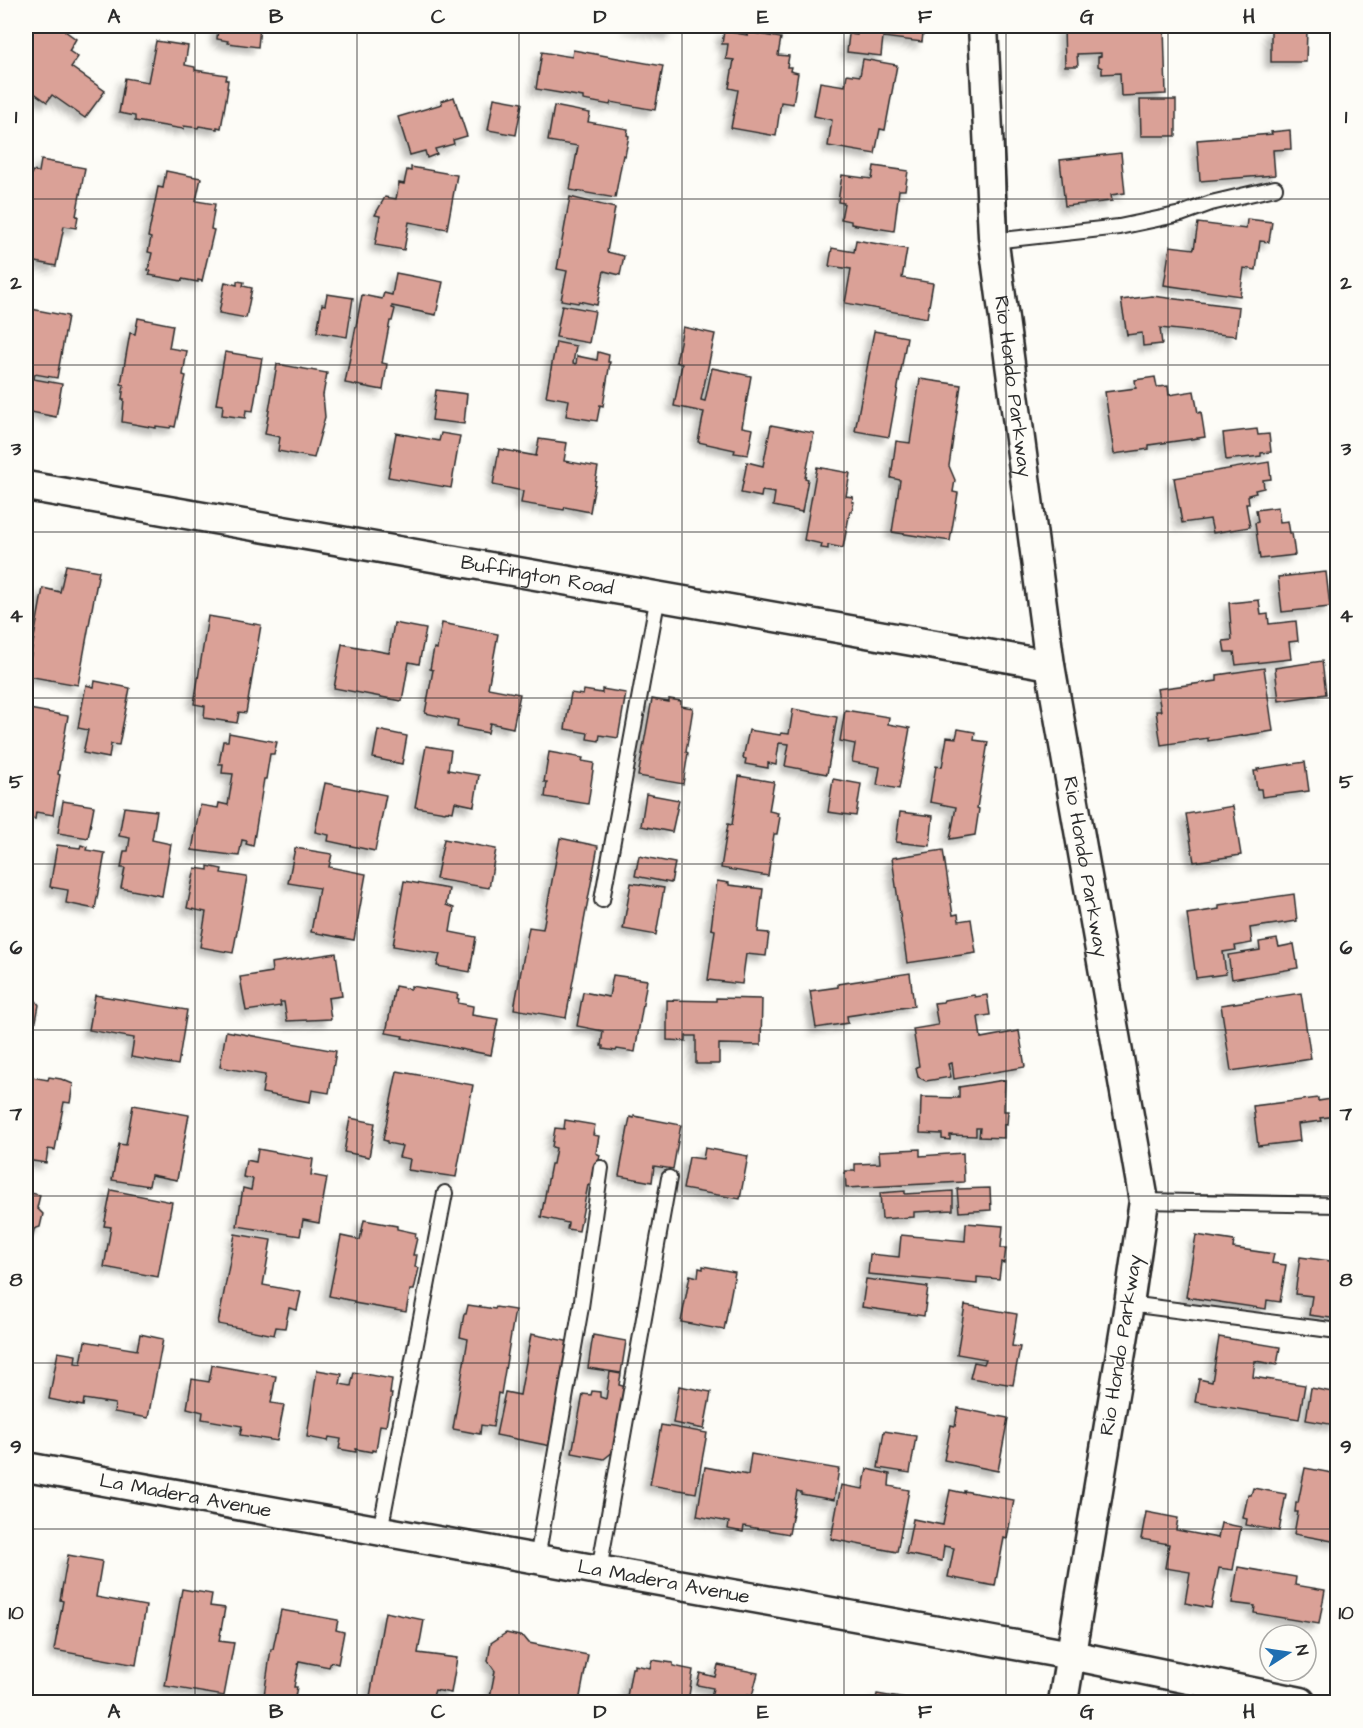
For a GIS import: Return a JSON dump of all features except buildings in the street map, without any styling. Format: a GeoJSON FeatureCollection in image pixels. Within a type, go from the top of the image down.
{"type":"FeatureCollection","features":[{"type":"Feature","properties":{"kind":"street","name":"Rio Hondo Parkway"},"geometry":{"type":"LineString","coordinates":[[983,26],[993,241],[1050,665],[1144,1201],[1063,1702]]}},
{"type":"Feature","properties":{"kind":"street","name":"Buffington Road"},"geometry":{"type":"LineString","coordinates":[[26,486],[1050,665]]}},
{"type":"Feature","properties":{"kind":"street","name":"La Madera Avenue"},"geometry":{"type":"LineString","coordinates":[[26,1467],[1071,1655],[1301,1702]]}},
{"type":"Feature","properties":{"kind":"lane"},"geometry":{"type":"LineString","coordinates":[[993,241],[1119,227],[1181,214],[1211,203],[1275,188]]}},
{"type":"Feature","properties":{"kind":"lane"},"geometry":{"type":"LineString","coordinates":[[602,900],[658,596]]}},
{"type":"Feature","properties":{"kind":"lane"},"geometry":{"type":"LineString","coordinates":[[537,1559],[579,1318],[601,1168]]}},
{"type":"Feature","properties":{"kind":"lane"},"geometry":{"type":"LineString","coordinates":[[599,1570],[669,1178]]}},
{"type":"Feature","properties":{"kind":"lane"},"geometry":{"type":"LineString","coordinates":[[380,1531],[446,1193]]}},
{"type":"Feature","properties":{"kind":"lane"},"geometry":{"type":"LineString","coordinates":[[1144,1201],[1338,1205]]}},
{"type":"Feature","properties":{"kind":"lane"},"geometry":{"type":"LineString","coordinates":[[1129,1304],[1338,1331]]}}]}
